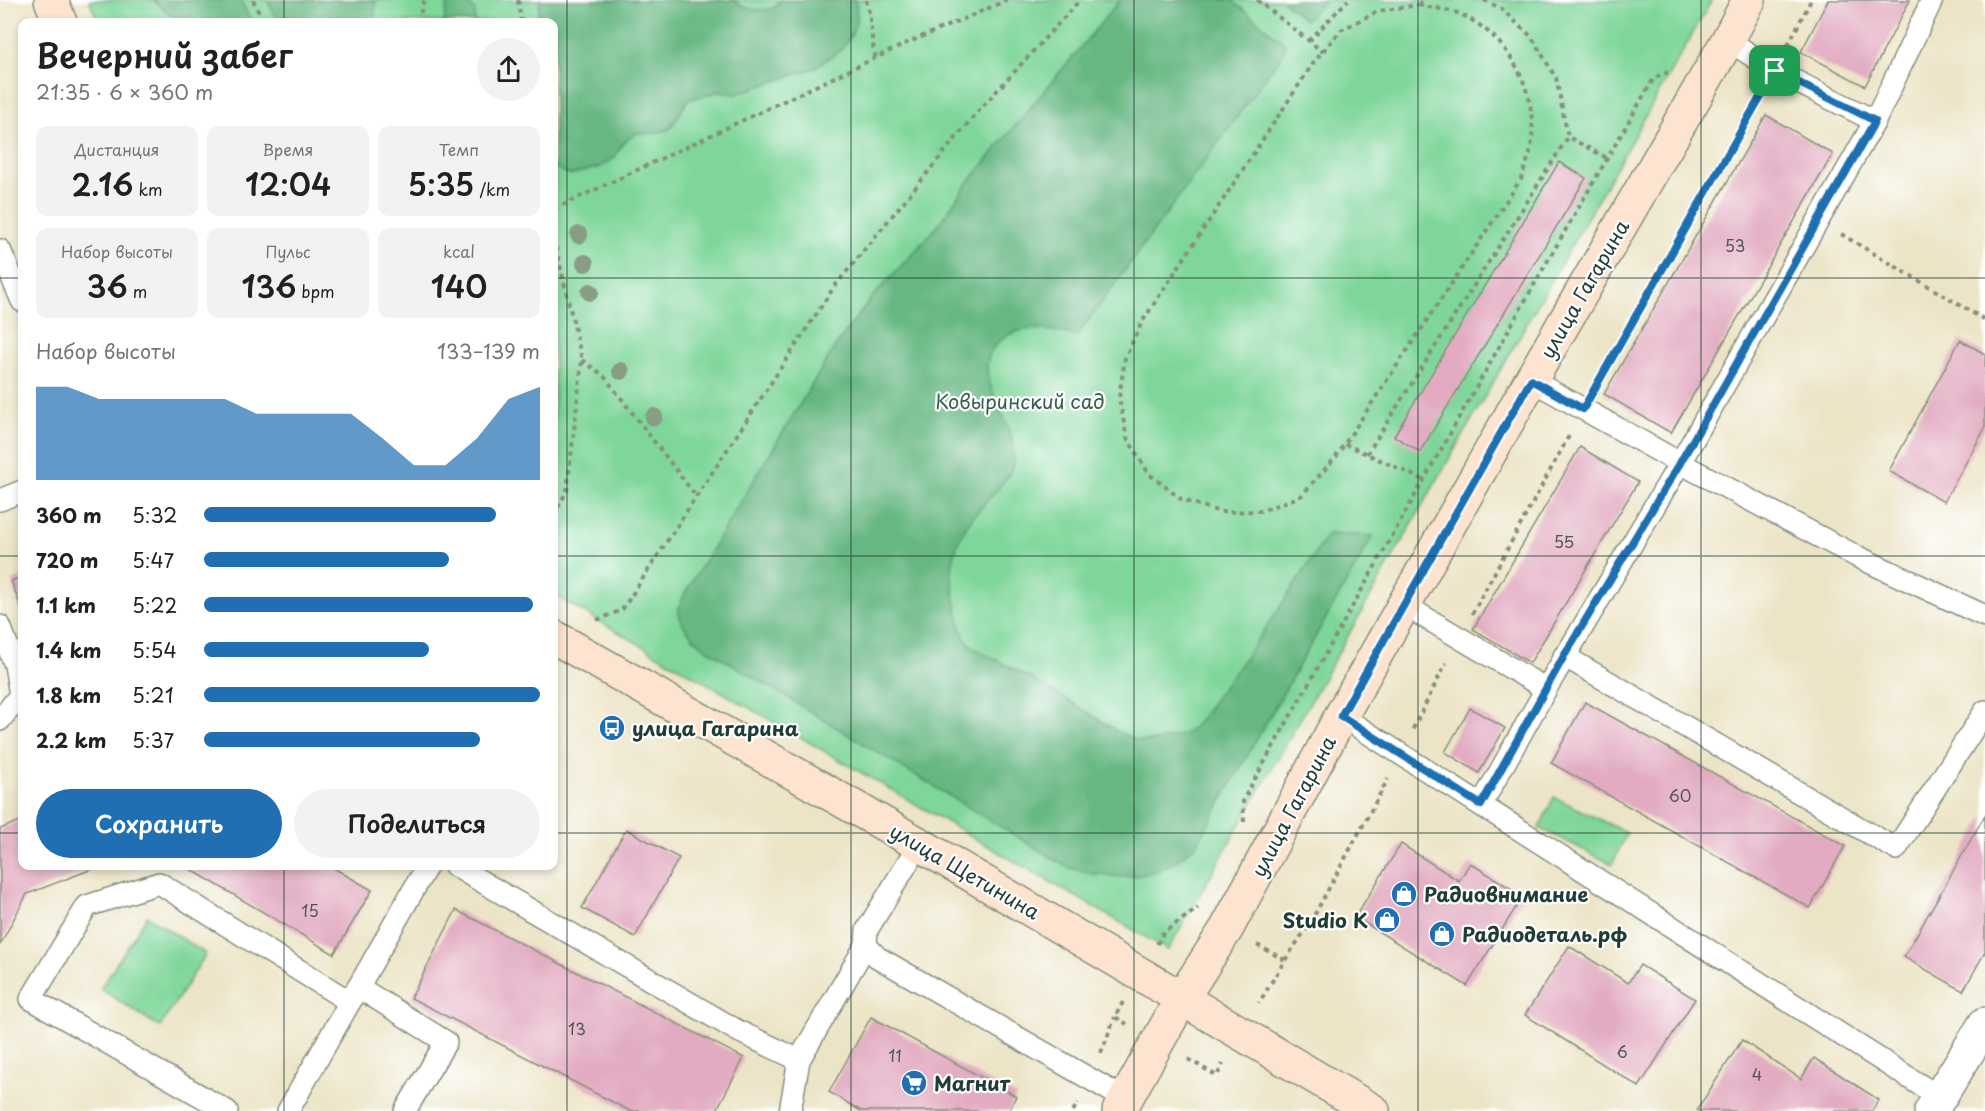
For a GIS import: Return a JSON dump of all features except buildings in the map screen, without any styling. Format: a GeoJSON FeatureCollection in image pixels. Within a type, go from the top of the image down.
{"type":"FeatureCollection","features":[{"type":"Feature","properties":{"kind":"street"},"geometry":{"type":"LineString","coordinates":[[51,0],[58,18]]}},
{"type":"Feature","properties":{"kind":"street","name":"улица Гагарина"},"geometry":{"type":"LineString","coordinates":[[1122,1105],[1182,998],[1227,928],[1341,716],[1749,0]]}},
{"type":"Feature","properties":{"kind":"street","name":"улица Щетинина"},"geometry":{"type":"LineString","coordinates":[[558,639],[920,844],[1373,1111]]}},
{"type":"Feature","properties":{"kind":"street"},"geometry":{"type":"LineString","coordinates":[[1935,1104],[1985,1024]]}},
{"type":"Feature","properties":{"kind":"lane"},"geometry":{"type":"LineString","coordinates":[[1481,805],[1564,656],[1680,463],[1819,221],[1875,121],[1932,0]]}},
{"type":"Feature","properties":{"kind":"lane"},"geometry":{"type":"LineString","coordinates":[[1728,40],[1775,71],[1875,121]]}},
{"type":"Feature","properties":{"kind":"lane"},"geometry":{"type":"LineString","coordinates":[[0,250],[6,279],[18,296]]}},
{"type":"Feature","properties":{"kind":"lane"},"geometry":{"type":"LineString","coordinates":[[1531,380],[1680,463],[1856,555],[1985,616]]}},
{"type":"Feature","properties":{"kind":"lane"},"geometry":{"type":"LineString","coordinates":[[0,500],[18,493]]}},
{"type":"Feature","properties":{"kind":"lane"},"geometry":{"type":"LineString","coordinates":[[1404,605],[1546,689]]}},
{"type":"Feature","properties":{"kind":"lane"},"geometry":{"type":"LineString","coordinates":[[0,626],[18,680]]}},
{"type":"Feature","properties":{"kind":"lane"},"geometry":{"type":"LineString","coordinates":[[1564,656],[1896,849],[1985,711]]}},
{"type":"Feature","properties":{"kind":"lane"},"geometry":{"type":"LineString","coordinates":[[0,720],[18,698]]}},
{"type":"Feature","properties":{"kind":"lane"},"geometry":{"type":"LineString","coordinates":[[1341,716],[1481,805],[1935,1104]]}},
{"type":"Feature","properties":{"kind":"lane"},"geometry":{"type":"LineString","coordinates":[[790,1111],[799,1060],[866,945],[867,930],[920,844]]}},
{"type":"Feature","properties":{"kind":"lane"},"geometry":{"type":"LineString","coordinates":[[288,1111],[425,870]]}},
{"type":"Feature","properties":{"kind":"lane"},"geometry":{"type":"LineString","coordinates":[[462,870],[738,1031],[799,1060]]}},
{"type":"Feature","properties":{"kind":"lane"},"geometry":{"type":"LineString","coordinates":[[227,1111],[32,999],[87,906],[159,883],[354,994],[446,1042],[405,1111]]}},
{"type":"Feature","properties":{"kind":"lane"},"geometry":{"type":"LineString","coordinates":[[866,945],[877,957],[1122,1105]]}},
{"type":"Feature","properties":{"kind":"path"},"geometry":{"type":"LineString","coordinates":[[254,0],[262,18]]}},
{"type":"Feature","properties":{"kind":"path"},"geometry":{"type":"LineString","coordinates":[[419,18],[424,0]]}},
{"type":"Feature","properties":{"kind":"path"},"geometry":{"type":"LineString","coordinates":[[518,0],[520,18]]}},
{"type":"Feature","properties":{"kind":"path"},"geometry":{"type":"LineString","coordinates":[[866,0],[869,9],[871,42],[876,58]]}},
{"type":"Feature","properties":{"kind":"path"},"geometry":{"type":"LineString","coordinates":[[558,208],[876,58],[1008,0]]}},
{"type":"Feature","properties":{"kind":"path"},"geometry":{"type":"LineString","coordinates":[[558,635],[622,610],[834,287],[973,117],[1080,0]]}},
{"type":"Feature","properties":{"kind":"path"},"geometry":{"type":"LineString","coordinates":[[1257,0],[1323,52]]}},
{"type":"Feature","properties":{"kind":"path"},"geometry":{"type":"LineString","coordinates":[[1309,41],[1348,0]]}},
{"type":"Feature","properties":{"kind":"path"},"geometry":{"type":"LineString","coordinates":[[1419,6],[1422,0]]}},
{"type":"Feature","properties":{"kind":"path"},"geometry":{"type":"LineString","coordinates":[[1367,454],[1568,137],[1556,78],[1531,36],[1500,8],[1484,0]]}},
{"type":"Feature","properties":{"kind":"path"},"geometry":{"type":"LineString","coordinates":[[1286,960],[1314,915],[1380,796],[1460,638],[1583,409],[1775,71],[1812,0]]}},
{"type":"Feature","properties":{"kind":"path"},"geometry":{"type":"LineString","coordinates":[[1419,6],[1460,14],[1494,36],[1520,69],[1532,108],[1531,148],[1521,179],[1336,457],[1301,495],[1261,511],[1220,512],[1181,499],[1149,474],[1127,438],[1119,398],[1125,358],[1142,322],[1323,52],[1341,30],[1378,11],[1419,6]]}},
{"type":"Feature","properties":{"kind":"path"},"geometry":{"type":"LineString","coordinates":[[1244,824],[1243,800],[1607,158],[1654,78],[1670,70]]}},
{"type":"Feature","properties":{"kind":"path"},"geometry":{"type":"LineString","coordinates":[[1568,137],[1607,158]]}},
{"type":"Feature","properties":{"kind":"path"},"geometry":{"type":"LineString","coordinates":[[1819,221],[1985,320]]}},
{"type":"Feature","properties":{"kind":"path"},"geometry":{"type":"LineString","coordinates":[[558,256],[582,360],[567,491],[558,507]]}},
{"type":"Feature","properties":{"kind":"path"},"geometry":{"type":"LineString","coordinates":[[582,360],[604,376],[696,496]]}},
{"type":"Feature","properties":{"kind":"path"},"geometry":{"type":"LineString","coordinates":[[1345,444],[1424,480]]}},
{"type":"Feature","properties":{"kind":"path"},"geometry":{"type":"LineString","coordinates":[[1191,911],[1200,907]]}},
{"type":"Feature","properties":{"kind":"green space","name":"Ковыринский сад"},"geometry":{"type":"Polygon","coordinates":[[[89,0],[1712,0],[1168,950],[558,597],[558,18],[97,18],[89,0]]]}},
{"type":"Feature","properties":{"kind":"green space"},"geometry":{"type":"Polygon","coordinates":[[[153,0],[241,0],[249,18],[174,18],[153,0]]]}},
{"type":"Feature","properties":{"kind":"green space"},"geometry":{"type":"Polygon","coordinates":[[[267,0],[376,0],[374,18],[276,18],[267,0]]]}},
{"type":"Feature","properties":{"kind":"green space"},"geometry":{"type":"Polygon","coordinates":[[[448,0],[464,0],[475,10],[475,18],[445,18],[448,0]]]}},
{"type":"Feature","properties":{"kind":"green space"},"geometry":{"type":"Polygon","coordinates":[[[540,0],[734,0],[743,7],[758,10],[774,8],[780,0],[856,0],[857,19],[852,34],[842,49],[814,68],[736,94],[720,91],[688,100],[670,129],[653,134],[636,133],[623,143],[615,157],[600,167],[570,175],[558,169],[558,18],[538,18],[540,0]]]}},
{"type":"Feature","properties":{"kind":"green space"},"geometry":{"type":"Polygon","coordinates":[[[1120,0],[1231,0],[1286,44],[1282,55],[1077,336],[1029,329],[1002,339],[991,352],[987,367],[989,382],[1014,448],[1013,464],[1005,480],[965,528],[956,547],[952,577],[958,616],[965,638],[978,650],[1036,681],[1126,736],[1141,741],[1173,737],[1189,731],[1200,720],[1260,636],[1328,534],[1373,536],[1198,842],[1169,865],[1137,876],[1120,877],[1067,867],[707,649],[692,637],[684,626],[679,608],[685,593],[836,345],[870,300],[936,228],[967,184],[1120,0]]]}},
{"type":"Feature","properties":{"kind":"green space"},"geometry":{"type":"Polygon","coordinates":[[[1282,0],[1326,0],[1305,20],[1282,0]]]}},
{"type":"Feature","properties":{"kind":"green space"},"geometry":{"type":"Polygon","coordinates":[[[1554,797],[1627,833],[1612,864],[1539,828],[1554,797]]]}},
{"type":"Feature","properties":{"kind":"green space"},"geometry":{"type":"Polygon","coordinates":[[[147,916],[206,954],[160,1027],[100,989],[147,916]]]}},
{"type":"Feature","properties":{"kind":"place","name":"улица Гагарина"},"geometry":{"type":"Point","coordinates":[612,728]}},
{"type":"Feature","properties":{"kind":"place","name":"Радиовнимание"},"geometry":{"type":"Point","coordinates":[1404,894]}},
{"type":"Feature","properties":{"kind":"place","name":"Studio K"},"geometry":{"type":"Point","coordinates":[1387,920]}},
{"type":"Feature","properties":{"kind":"place","name":"Радиодеталь.рф"},"geometry":{"type":"Point","coordinates":[1442,934]}},
{"type":"Feature","properties":{"kind":"place","name":"Магнит"},"geometry":{"type":"Point","coordinates":[914,1083]}},
{"type":"Feature","properties":{"kind":"route"},"geometry":{"type":"LineString","coordinates":[[1775,71],[1875,121],[1680,463],[1564,656],[1481,805],[1341,716],[1531,380],[1583,409],[1775,71]]}}]}
